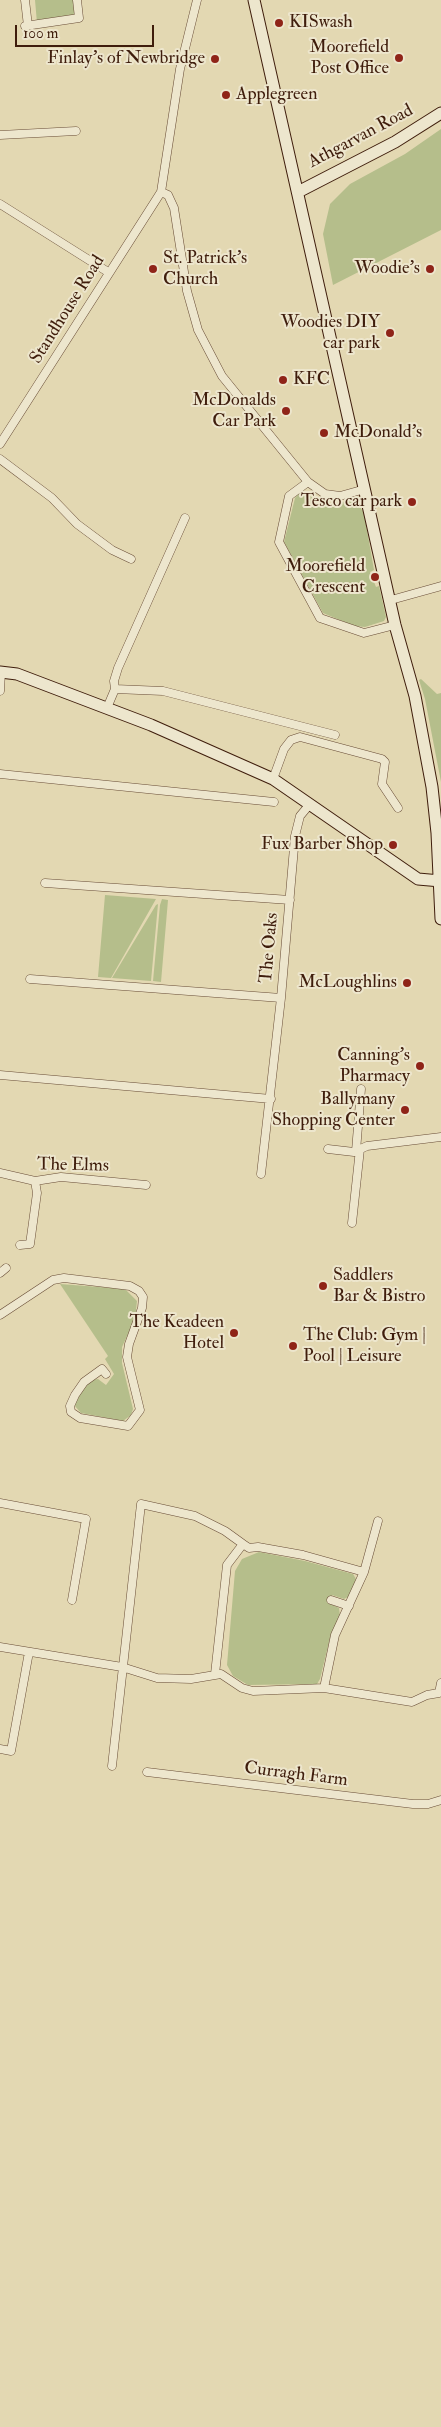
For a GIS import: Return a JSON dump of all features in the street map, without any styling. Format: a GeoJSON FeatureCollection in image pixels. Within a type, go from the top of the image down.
{"type":"FeatureCollection","features":[{"type":"Feature","properties":{"kind":"main road"},"geometry":{"type":"LineString","coordinates":[[254,0],[391,600],[395,625],[415,696],[432,787],[437,833],[441,920]]}},
{"type":"Feature","properties":{"kind":"main road","name":"Athgarvan Road"},"geometry":{"type":"LineString","coordinates":[[298,192],[395,142],[441,112]]}},
{"type":"Feature","properties":{"kind":"main road"},"geometry":{"type":"LineString","coordinates":[[0,672],[17,674],[151,724],[273,779],[418,879],[439,880]]}},
{"type":"Feature","properties":{"kind":"street"},"geometry":{"type":"LineString","coordinates":[[25,0],[26,26],[79,18],[77,0]]}},
{"type":"Feature","properties":{"kind":"street"},"geometry":{"type":"LineString","coordinates":[[197,0],[180,69],[161,192],[168,195],[174,208],[187,291],[198,330],[211,359],[222,376],[308,482],[325,494],[340,496],[365,490]]}},
{"type":"Feature","properties":{"kind":"street"},"geometry":{"type":"LineString","coordinates":[[0,134],[76,131]]}},
{"type":"Feature","properties":{"kind":"street","name":"Standhouse Road"},"geometry":{"type":"LineString","coordinates":[[0,444],[108,272],[161,192]]}},
{"type":"Feature","properties":{"kind":"street"},"geometry":{"type":"LineString","coordinates":[[0,204],[108,272]]}},
{"type":"Feature","properties":{"kind":"street"},"geometry":{"type":"LineString","coordinates":[[0,459],[52,498],[78,524],[112,550],[131,560]]}},
{"type":"Feature","properties":{"kind":"street"},"geometry":{"type":"LineString","coordinates":[[308,482],[289,496],[279,542],[320,618],[364,633],[395,625]]}},
{"type":"Feature","properties":{"kind":"street"},"geometry":{"type":"LineString","coordinates":[[107,708],[115,689],[114,681],[118,668],[185,518]]}},
{"type":"Feature","properties":{"kind":"street"},"geometry":{"type":"LineString","coordinates":[[391,600],[441,586]]}},
{"type":"Feature","properties":{"kind":"street"},"geometry":{"type":"LineString","coordinates":[[0,672],[0,691]]}},
{"type":"Feature","properties":{"kind":"street"},"geometry":{"type":"LineString","coordinates":[[115,689],[163,691],[335,735]]}},
{"type":"Feature","properties":{"kind":"street"},"geometry":{"type":"LineString","coordinates":[[273,779],[284,749],[291,740],[300,737],[382,759],[386,762],[382,784],[398,808]]}},
{"type":"Feature","properties":{"kind":"street"},"geometry":{"type":"LineString","coordinates":[[0,774],[274,802]]}},
{"type":"Feature","properties":{"kind":"street","name":"The Oaks"},"geometry":{"type":"LineString","coordinates":[[262,1174],[296,836],[300,816],[310,804]]}},
{"type":"Feature","properties":{"kind":"street"},"geometry":{"type":"LineString","coordinates":[[45,883],[290,900]]}},
{"type":"Feature","properties":{"kind":"street"},"geometry":{"type":"LineString","coordinates":[[30,979],[281,998]]}},
{"type":"Feature","properties":{"kind":"street"},"geometry":{"type":"LineString","coordinates":[[0,1075],[271,1099]]}},
{"type":"Feature","properties":{"kind":"street"},"geometry":{"type":"LineString","coordinates":[[352,1223],[361,1089]]}},
{"type":"Feature","properties":{"kind":"street"},"geometry":{"type":"LineString","coordinates":[[328,1149],[358,1150],[367,1146],[441,1137]]}},
{"type":"Feature","properties":{"kind":"street","name":"The Elms"},"geometry":{"type":"LineString","coordinates":[[0,1173],[34,1181],[61,1177],[146,1185]]}},
{"type":"Feature","properties":{"kind":"street"},"geometry":{"type":"LineString","coordinates":[[20,1245],[30,1244],[37,1193],[34,1181]]}},
{"type":"Feature","properties":{"kind":"street"},"geometry":{"type":"LineString","coordinates":[[0,1315],[53,1280],[64,1278],[130,1286],[139,1291],[143,1297],[142,1308],[129,1344],[127,1357],[140,1410],[128,1426],[80,1418],[71,1412],[70,1406],[84,1382],[102,1369],[106,1374]]}},
{"type":"Feature","properties":{"kind":"street"},"geometry":{"type":"LineString","coordinates":[[0,1503],[86,1519],[72,1600]]}},
{"type":"Feature","properties":{"kind":"street"},"geometry":{"type":"LineString","coordinates":[[112,1766],[141,1504],[195,1516],[225,1531],[249,1548],[258,1547],[303,1556],[364,1572]]}},
{"type":"Feature","properties":{"kind":"street"},"geometry":{"type":"LineString","coordinates":[[324,1688],[335,1635],[364,1572],[378,1521]]}},
{"type":"Feature","properties":{"kind":"street"},"geometry":{"type":"LineString","coordinates":[[215,1674],[227,1565],[243,1544]]}},
{"type":"Feature","properties":{"kind":"street"},"geometry":{"type":"LineString","coordinates":[[331,1600],[349,1606]]}},
{"type":"Feature","properties":{"kind":"street"},"geometry":{"type":"LineString","coordinates":[[0,1647],[122,1667],[157,1678],[191,1679],[222,1674],[242,1688],[253,1691],[324,1688],[412,1702],[427,1695],[440,1697],[441,1683]]}},
{"type":"Feature","properties":{"kind":"street"},"geometry":{"type":"LineString","coordinates":[[0,1749],[11,1751],[29,1652]]}},
{"type":"Feature","properties":{"kind":"street","name":"Curragh Farm"},"geometry":{"type":"LineString","coordinates":[[147,1772],[413,1804],[428,1804],[441,1800]]}},
{"type":"Feature","properties":{"kind":"green space"},"geometry":{"type":"Polygon","coordinates":[[[35,0],[74,0],[75,14],[70,17],[40,20],[37,23],[35,0]]]}},
{"type":"Feature","properties":{"kind":"green space"},"geometry":{"type":"Polygon","coordinates":[[[441,129],[441,230],[333,285],[323,234],[330,204],[350,184],[405,154],[441,129]]]}},
{"type":"Feature","properties":{"kind":"green space"},"geometry":{"type":"Polygon","coordinates":[[[301,491],[321,502],[332,504],[348,501],[357,502],[364,513],[374,570],[370,572],[376,587],[379,586],[386,617],[384,621],[365,627],[354,626],[323,613],[284,542],[295,498],[301,491]]]}},
{"type":"Feature","properties":{"kind":"green space"},"geometry":{"type":"Polygon","coordinates":[[[421,679],[437,694],[441,693],[441,782],[425,699],[419,680],[421,679]]]}},
{"type":"Feature","properties":{"kind":"green space"},"geometry":{"type":"Polygon","coordinates":[[[105,895],[156,899],[111,978],[98,977],[105,895]]]}},
{"type":"Feature","properties":{"kind":"green space"},"geometry":{"type":"Polygon","coordinates":[[[162,899],[168,900],[161,982],[153,981],[162,899]]]}},
{"type":"Feature","properties":{"kind":"green space"},"geometry":{"type":"Polygon","coordinates":[[[158,904],[151,981],[112,978],[156,905],[158,904]]]}},
{"type":"Feature","properties":{"kind":"green space"},"geometry":{"type":"Polygon","coordinates":[[[60,1284],[125,1289],[137,1301],[135,1319],[122,1347],[122,1363],[133,1409],[131,1415],[123,1421],[81,1413],[74,1405],[79,1392],[92,1380],[98,1379],[106,1385],[114,1374],[105,1359],[108,1356],[60,1284]]]}},
{"type":"Feature","properties":{"kind":"green space"},"geometry":{"type":"Polygon","coordinates":[[[259,1552],[305,1561],[353,1574],[356,1579],[350,1596],[344,1599],[332,1595],[329,1603],[339,1608],[340,1616],[331,1634],[320,1679],[317,1684],[248,1685],[233,1676],[227,1665],[235,1571],[242,1559],[259,1552]]]}},
{"type":"Feature","properties":{"kind":"place","name":"KISwash"},"geometry":{"type":"Point","coordinates":[279,23]}},
{"type":"Feature","properties":{"kind":"place","name":"Moorefield Post Office"},"geometry":{"type":"Point","coordinates":[399,58]}},
{"type":"Feature","properties":{"kind":"place","name":"Finlay's of Newbridge"},"geometry":{"type":"Point","coordinates":[215,59]}},
{"type":"Feature","properties":{"kind":"place","name":"Applegreen"},"geometry":{"type":"Point","coordinates":[226,95]}},
{"type":"Feature","properties":{"kind":"place","name":"St. Patrick's Church"},"geometry":{"type":"Point","coordinates":[153,269]}},
{"type":"Feature","properties":{"kind":"place","name":"Woodie's"},"geometry":{"type":"Point","coordinates":[430,269]}},
{"type":"Feature","properties":{"kind":"place","name":"Woodies DIY car park"},"geometry":{"type":"Point","coordinates":[390,333]}},
{"type":"Feature","properties":{"kind":"place","name":"KFC"},"geometry":{"type":"Point","coordinates":[283,380]}},
{"type":"Feature","properties":{"kind":"place","name":"McDonalds Car Park"},"geometry":{"type":"Point","coordinates":[286,411]}},
{"type":"Feature","properties":{"kind":"place","name":"McDonald's"},"geometry":{"type":"Point","coordinates":[324,433]}},
{"type":"Feature","properties":{"kind":"place","name":"Tesco car park"},"geometry":{"type":"Point","coordinates":[412,502]}},
{"type":"Feature","properties":{"kind":"place","name":"Moorefield Crescent"},"geometry":{"type":"Point","coordinates":[375,577]}},
{"type":"Feature","properties":{"kind":"place","name":"Fux Barber Shop"},"geometry":{"type":"Point","coordinates":[393,845]}},
{"type":"Feature","properties":{"kind":"place","name":"McLoughlins"},"geometry":{"type":"Point","coordinates":[407,983]}},
{"type":"Feature","properties":{"kind":"place","name":"Canning's Pharmacy"},"geometry":{"type":"Point","coordinates":[420,1066]}},
{"type":"Feature","properties":{"kind":"place","name":"Ballymany Shopping Center"},"geometry":{"type":"Point","coordinates":[405,1110]}},
{"type":"Feature","properties":{"kind":"place","name":"Saddlers Bar & Bistro"},"geometry":{"type":"Point","coordinates":[323,1286]}},
{"type":"Feature","properties":{"kind":"place","name":"The Keadeen Hotel"},"geometry":{"type":"Point","coordinates":[234,1333]}},
{"type":"Feature","properties":{"kind":"place","name":"The Club: Gym | Pool | Leisure"},"geometry":{"type":"Point","coordinates":[293,1346]}}]}
